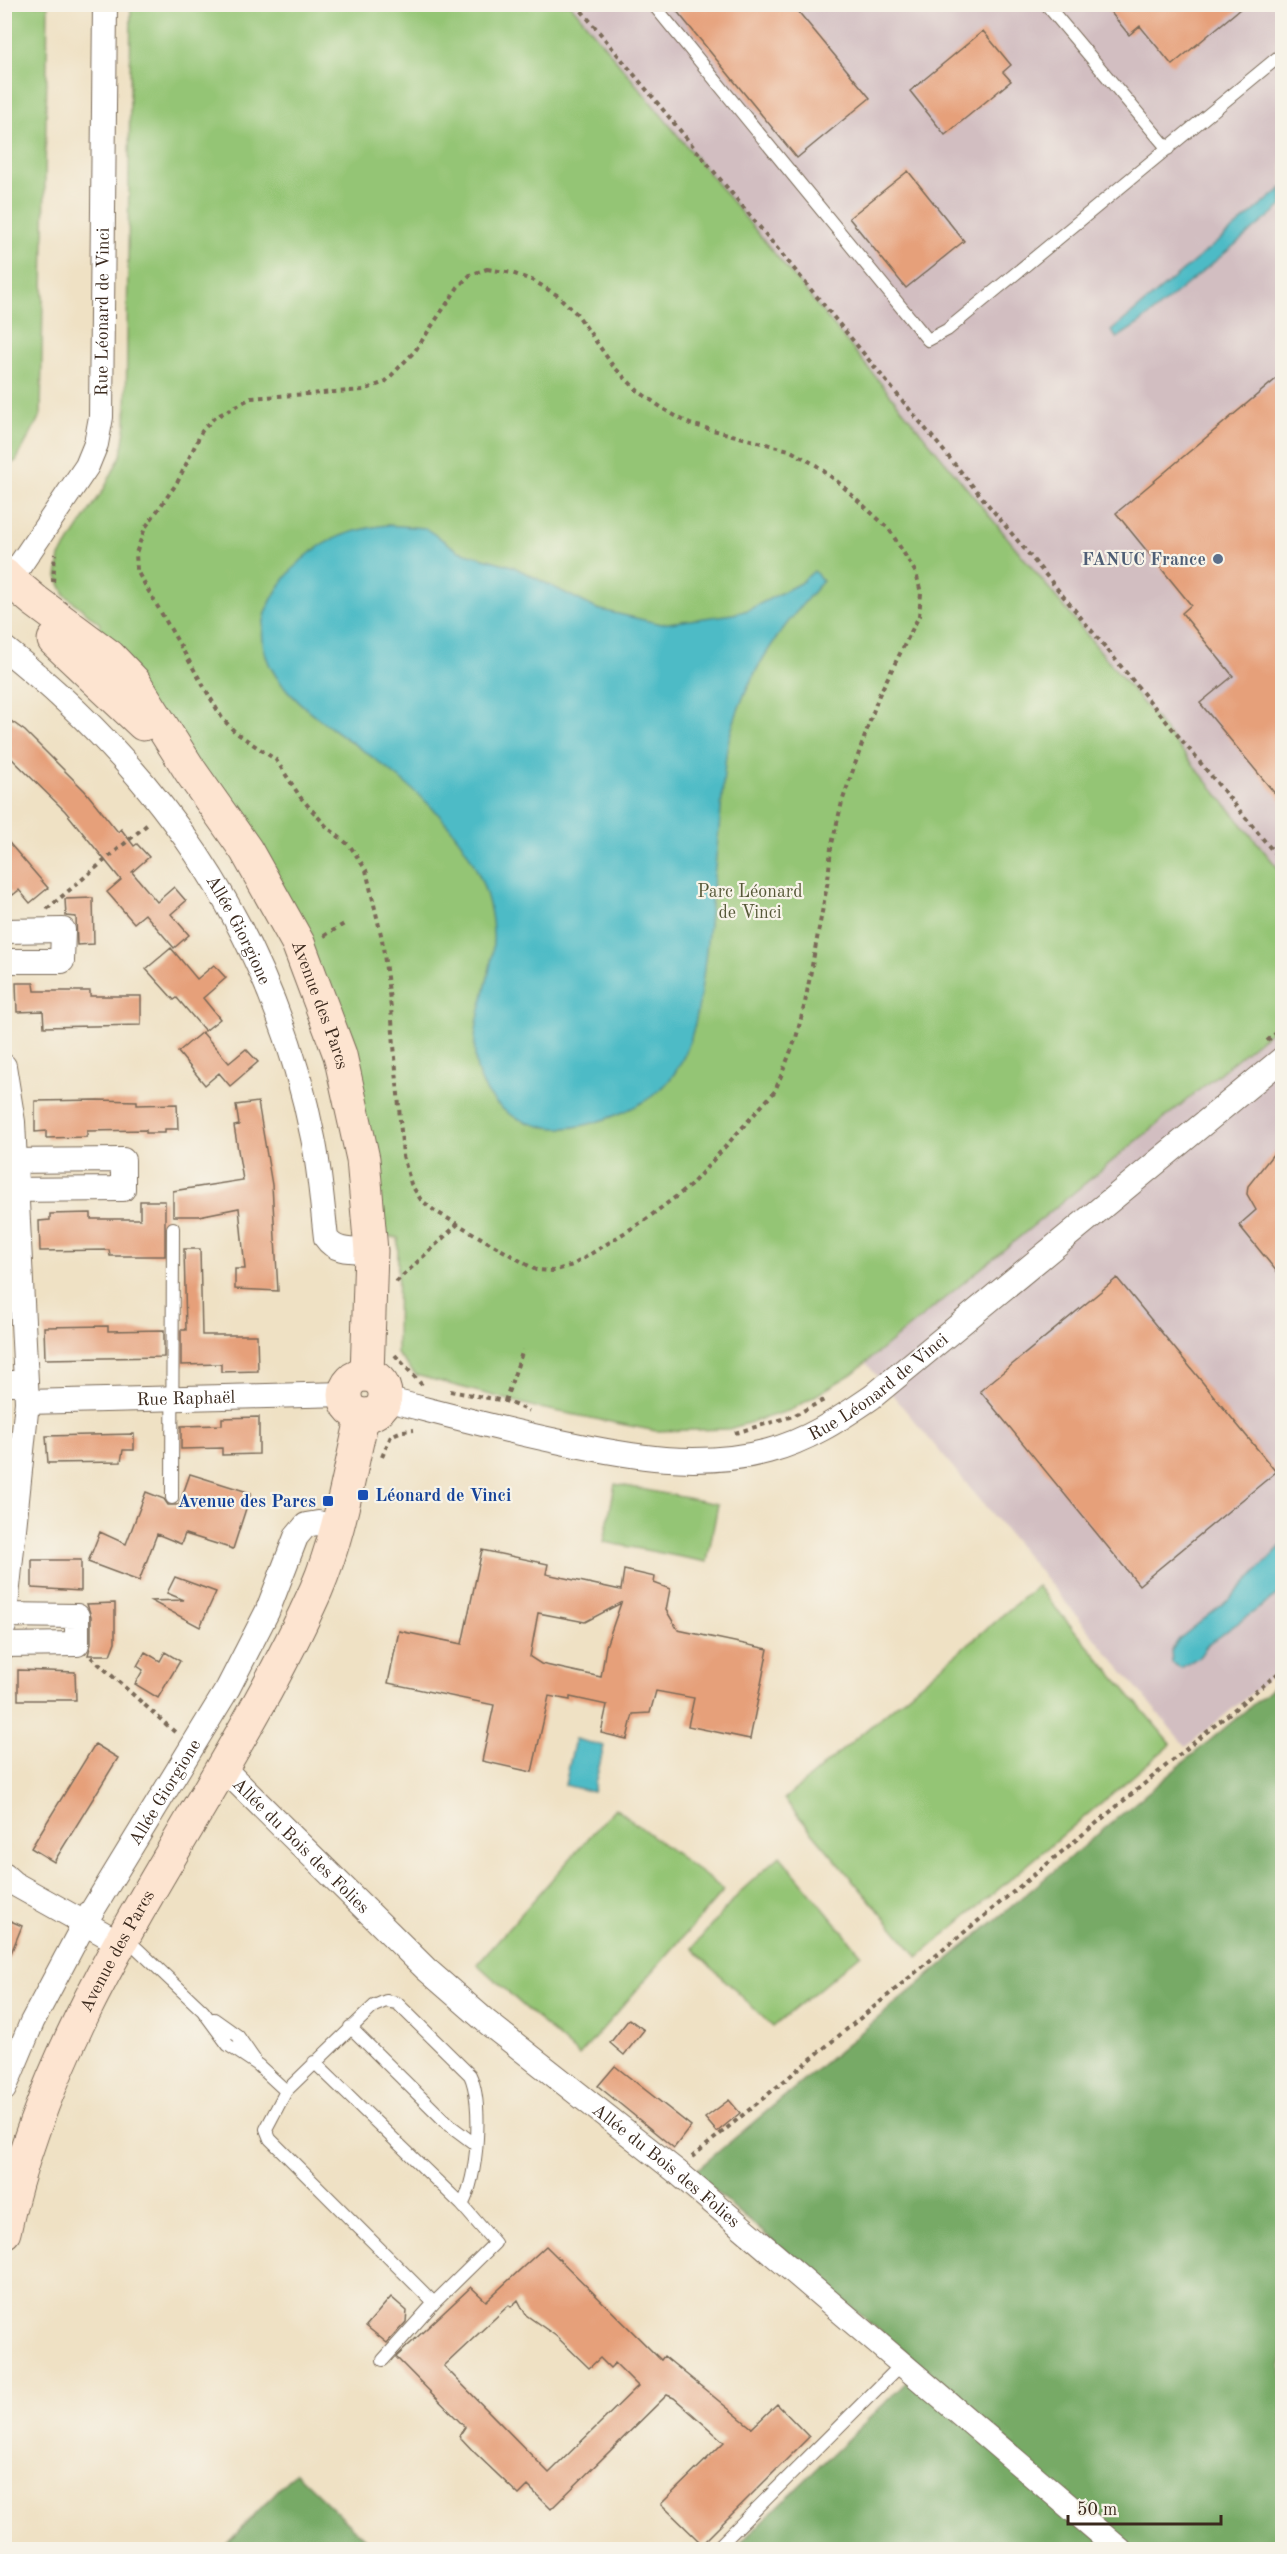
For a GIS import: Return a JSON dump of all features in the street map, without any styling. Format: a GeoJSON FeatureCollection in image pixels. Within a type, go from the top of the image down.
{"type":"FeatureCollection","features":[{"type":"Feature","properties":{"kind":"street","name":"Rue Léonard de Vinci"},"geometry":{"type":"LineString","coordinates":[[6,587],[87,466],[96,444],[101,417],[105,4]]}},
{"type":"Feature","properties":{"kind":"street","name":"Avenue des Parcs"},"geometry":{"type":"LineString","coordinates":[[4,2232],[39,2112],[73,2032],[122,1940],[262,1701],[316,1588],[338,1528],[365,1396],[371,1251],[363,1159],[340,1055],[298,943],[246,850],[191,772],[134,682],[109,656],[6,587]]}},
{"type":"Feature","properties":{"kind":"street","name":"Allée Giorgione"},"geometry":{"type":"LineString","coordinates":[[4,648],[42,678],[107,739],[166,809],[195,849],[242,930],[284,1028],[313,1138],[326,1238],[331,1246],[339,1249],[371,1251]]}},
{"type":"Feature","properties":{"kind":"street"},"geometry":{"type":"LineString","coordinates":[[4,961],[62,961],[63,930],[14,930]]}},
{"type":"Feature","properties":{"kind":"street","name":"Rue Léonard de Vinci"},"geometry":{"type":"LineString","coordinates":[[365,1396],[509,1431],[654,1460],[698,1462],[733,1459],[770,1451],[805,1438],[837,1421],[872,1396],[1282,1059]]}},
{"type":"Feature","properties":{"kind":"street"},"geometry":{"type":"LineString","coordinates":[[4,1066],[10,1161],[18,1398],[5,1619],[77,1616],[77,1644],[4,1645]]}},
{"type":"Feature","properties":{"kind":"street"},"geometry":{"type":"LineString","coordinates":[[10,1161],[123,1160],[123,1189],[10,1190]]}},
{"type":"Feature","properties":{"kind":"street","name":"Rue Raphaël"},"geometry":{"type":"LineString","coordinates":[[18,1398],[173,1399],[365,1396]]}},
{"type":"Feature","properties":{"kind":"street","name":"Allée Giorgione"},"geometry":{"type":"LineString","coordinates":[[4,2089],[32,2022],[84,1924],[228,1688],[267,1612],[296,1537],[306,1525],[318,1523],[338,1528]]}},
{"type":"Feature","properties":{"kind":"street","name":"Allée du Bois des Folies"},"geometry":{"type":"LineString","coordinates":[[224,1768],[426,1969],[488,2023],[676,2171],[1120,2550]]}},
{"type":"Feature","properties":{"kind":"street"},"geometry":{"type":"LineString","coordinates":[[4,1875],[84,1924],[122,1940]]}},
{"type":"Feature","properties":{"kind":"lane"},"geometry":{"type":"LineString","coordinates":[[653,4],[928,340],[947,330],[1282,54]]}},
{"type":"Feature","properties":{"kind":"lane"},"geometry":{"type":"LineString","coordinates":[[1046,4],[1168,149]]}},
{"type":"Feature","properties":{"kind":"lane"},"geometry":{"type":"LineString","coordinates":[[172,1498],[173,1228]]}},
{"type":"Feature","properties":{"kind":"lane"},"geometry":{"type":"LineString","coordinates":[[122,1940],[203,2011],[228,2045],[258,2065],[286,2091]]}},
{"type":"Feature","properties":{"kind":"lane"},"geometry":{"type":"LineString","coordinates":[[434,2303],[270,2139],[267,2129],[286,2091],[350,2027],[374,2006],[386,2001],[398,2003],[470,2075],[476,2087],[476,2145],[470,2191],[462,2205]]}},
{"type":"Feature","properties":{"kind":"lane"},"geometry":{"type":"LineString","coordinates":[[350,2027],[448,2124],[476,2145]]}},
{"type":"Feature","properties":{"kind":"lane"},"geometry":{"type":"LineString","coordinates":[[314,2062],[462,2205],[495,2243],[434,2303],[383,2360]]}},
{"type":"Feature","properties":{"kind":"lane"},"geometry":{"type":"LineString","coordinates":[[716,2550],[902,2364]]}},
{"type":"Feature","properties":{"kind":"path"},"geometry":{"type":"LineString","coordinates":[[576,4],[1282,862]]}},
{"type":"Feature","properties":{"kind":"path"},"geometry":{"type":"LineString","coordinates":[[487,269],[523,277],[557,296],[577,314],[613,366],[638,391],[665,410],[690,424],[789,450],[831,476],[889,529],[916,573],[921,593],[919,616],[879,695],[842,802],[831,848],[828,880],[805,1003],[796,1038],[775,1090],[690,1186],[645,1220],[573,1265],[553,1271],[536,1270],[459,1223],[435,1211],[421,1200],[411,1184],[403,1156],[391,1008],[382,939],[366,870],[350,846],[327,827],[301,798],[276,760],[235,732],[222,718],[137,571],[136,553],[145,528],[159,505],[177,483],[202,431],[214,418],[251,398],[364,390],[385,382],[415,351],[458,287],[470,275],[487,269]]}},
{"type":"Feature","properties":{"kind":"path"},"geometry":{"type":"LineString","coordinates":[[14,930],[166,809]]}},
{"type":"Feature","properties":{"kind":"path"},"geometry":{"type":"LineString","coordinates":[[321,938],[344,924]]}},
{"type":"Feature","properties":{"kind":"path"},"geometry":{"type":"LineString","coordinates":[[1264,1043],[1282,1028]]}},
{"type":"Feature","properties":{"kind":"path"},"geometry":{"type":"LineString","coordinates":[[395,1282],[459,1223]]}},
{"type":"Feature","properties":{"kind":"path"},"geometry":{"type":"LineString","coordinates":[[506,1401],[523,1350]]}},
{"type":"Feature","properties":{"kind":"path"},"geometry":{"type":"LineString","coordinates":[[422,1386],[433,1388]]}},
{"type":"Feature","properties":{"kind":"path"},"geometry":{"type":"LineString","coordinates":[[443,1390],[506,1401],[531,1412]]}},
{"type":"Feature","properties":{"kind":"path"},"geometry":{"type":"LineString","coordinates":[[727,1435],[759,1428],[793,1416],[836,1392]]}},
{"type":"Feature","properties":{"kind":"path"},"geometry":{"type":"LineString","coordinates":[[414,1430],[424,1431]]}},
{"type":"Feature","properties":{"kind":"path"},"geometry":{"type":"LineString","coordinates":[[77,1644],[191,1747]]}},
{"type":"Feature","properties":{"kind":"path"},"geometry":{"type":"LineString","coordinates":[[676,2171],[1282,1670]]}},
{"type":"Feature","properties":{"kind":"shaded area"},"geometry":{"type":"Polygon","coordinates":[[[571,5],[1282,5],[1282,873],[571,5]]]}},
{"type":"Feature","properties":{"kind":"shaded area"},"geometry":{"type":"Polygon","coordinates":[[[1282,1022],[1282,1668],[1186,1747],[866,1363],[1282,1022]]]}},
{"type":"Feature","properties":{"kind":"green space"},"geometry":{"type":"Polygon","coordinates":[[[5,4],[48,5],[41,414],[16,461],[5,467],[5,4]]]}},
{"type":"Feature","properties":{"kind":"green space","name":"Parc Léonard de Vinci"},"geometry":{"type":"Polygon","coordinates":[[[131,5],[571,5],[1282,873],[1282,1022],[852,1374],[791,1410],[729,1429],[656,1431],[535,1407],[416,1375],[397,1354],[398,1238],[380,1235],[335,1015],[98,637],[100,624],[65,595],[57,577],[60,556],[104,489],[121,455],[126,423],[131,5]]]}},
{"type":"Feature","properties":{"kind":"green space"},"geometry":{"type":"Polygon","coordinates":[[[615,1484],[718,1504],[707,1562],[604,1542],[615,1484]]]}},
{"type":"Feature","properties":{"kind":"green space"},"geometry":{"type":"Polygon","coordinates":[[[1037,1586],[1171,1744],[918,1957],[784,1799],[1037,1586]]]}},
{"type":"Feature","properties":{"kind":"green space"},"geometry":{"type":"Polygon","coordinates":[[[1282,1680],[1282,2549],[734,2549],[922,2367],[693,2173],[1282,1680]]]}},
{"type":"Feature","properties":{"kind":"green space"},"geometry":{"type":"Polygon","coordinates":[[[615,1808],[724,1890],[579,2056],[477,1964],[615,1808]]]}},
{"type":"Feature","properties":{"kind":"green space"},"geometry":{"type":"Polygon","coordinates":[[[780,1856],[861,1954],[773,2027],[692,1948],[742,1890],[780,1856]]]}},
{"type":"Feature","properties":{"kind":"green space"},"geometry":{"type":"Polygon","coordinates":[[[295,2472],[375,2549],[222,2549],[295,2472]]]}},
{"type":"Feature","properties":{"kind":"water"},"geometry":{"type":"Polygon","coordinates":[[[1282,188],[1282,206],[1140,323],[1117,338],[1111,331],[1282,188]]]}},
{"type":"Feature","properties":{"kind":"water"},"geometry":{"type":"Polygon","coordinates":[[[387,525],[425,528],[459,551],[512,566],[597,609],[661,624],[748,610],[800,583],[814,571],[823,581],[792,617],[754,674],[744,694],[729,739],[699,1005],[687,1048],[674,1074],[657,1092],[629,1110],[598,1122],[564,1128],[548,1127],[516,1118],[496,1103],[482,1083],[476,1063],[475,1042],[492,955],[493,933],[488,903],[474,864],[450,828],[427,803],[389,770],[306,708],[285,688],[270,666],[263,641],[266,614],[281,584],[291,571],[302,559],[327,542],[356,531],[387,525]]]}},
{"type":"Feature","properties":{"kind":"water"},"geometry":{"type":"Polygon","coordinates":[[[1282,1545],[1282,1592],[1208,1644],[1200,1656],[1181,1668],[1172,1663],[1171,1651],[1179,1639],[1232,1597],[1282,1545]]]}},
{"type":"Feature","properties":{"kind":"water"},"geometry":{"type":"Polygon","coordinates":[[[575,1739],[604,1746],[593,1792],[565,1785],[575,1739]]]}},
{"type":"Feature","properties":{"kind":"building"},"geometry":{"type":"Polygon","coordinates":[[[671,4],[792,4],[870,98],[797,158],[671,4]]]}},
{"type":"Feature","properties":{"kind":"building"},"geometry":{"type":"Polygon","coordinates":[[[1104,4],[1246,4],[1172,65],[1140,26],[1129,35],[1104,4]]]}},
{"type":"Feature","properties":{"kind":"building"},"geometry":{"type":"Polygon","coordinates":[[[983,31],[1011,65],[1003,72],[1011,81],[945,135],[910,91],[983,31]]]}},
{"type":"Feature","properties":{"kind":"building"},"geometry":{"type":"Polygon","coordinates":[[[908,171],[964,241],[906,288],[849,218],[908,171]]]}},
{"type":"Feature","properties":{"kind":"building","name":"FANUC France"},"geometry":{"type":"Polygon","coordinates":[[[1282,374],[1282,802],[1200,703],[1233,676],[1182,613],[1191,605],[1116,513],[1282,374]]]}},
{"type":"Feature","properties":{"kind":"building"},"geometry":{"type":"Polygon","coordinates":[[[4,716],[25,731],[85,791],[118,832],[121,829],[134,846],[137,844],[149,857],[132,872],[157,902],[174,887],[186,901],[171,914],[189,935],[174,948],[145,914],[134,923],[107,892],[121,880],[65,811],[4,751],[4,716]]]}},
{"type":"Feature","properties":{"kind":"building"},"geometry":{"type":"Polygon","coordinates":[[[4,837],[48,888],[30,903],[19,890],[13,895],[4,885],[4,837]]]}},
{"type":"Feature","properties":{"kind":"building"},"geometry":{"type":"Polygon","coordinates":[[[93,898],[94,944],[77,945],[76,917],[66,916],[65,899],[93,898]]]}},
{"type":"Feature","properties":{"kind":"building"},"geometry":{"type":"Polygon","coordinates":[[[171,948],[197,979],[214,965],[226,978],[203,998],[220,1019],[205,1031],[177,998],[174,1000],[146,969],[171,948]]]}},
{"type":"Feature","properties":{"kind":"building"},"geometry":{"type":"Polygon","coordinates":[[[16,983],[34,983],[35,991],[90,991],[90,996],[141,996],[141,1025],[44,1027],[43,1011],[17,1012],[16,983]]]}},
{"type":"Feature","properties":{"kind":"building"},"geometry":{"type":"Polygon","coordinates":[[[202,1032],[229,1063],[246,1049],[258,1062],[230,1086],[219,1073],[205,1085],[178,1052],[202,1032]]]}},
{"type":"Feature","properties":{"kind":"building"},"geometry":{"type":"Polygon","coordinates":[[[35,1101],[137,1101],[137,1105],[177,1104],[178,1129],[165,1129],[165,1133],[146,1133],[146,1130],[87,1131],[87,1137],[46,1138],[46,1131],[35,1132],[35,1101]]]}},
{"type":"Feature","properties":{"kind":"building"},"geometry":{"type":"Polygon","coordinates":[[[258,1102],[272,1185],[278,1291],[235,1289],[235,1269],[245,1269],[239,1208],[199,1216],[173,1216],[173,1191],[243,1180],[234,1126],[239,1125],[236,1105],[258,1102]]]}},
{"type":"Feature","properties":{"kind":"building"},"geometry":{"type":"Polygon","coordinates":[[[1282,1143],[1282,1278],[1239,1225],[1256,1210],[1247,1194],[1248,1186],[1282,1143]]]}},
{"type":"Feature","properties":{"kind":"building"},"geometry":{"type":"Polygon","coordinates":[[[140,1201],[165,1201],[165,1256],[110,1256],[109,1250],[40,1251],[39,1221],[50,1220],[50,1214],[91,1213],[91,1219],[140,1219],[140,1201]]]}},
{"type":"Feature","properties":{"kind":"building"},"geometry":{"type":"Polygon","coordinates":[[[184,1249],[200,1249],[202,1335],[257,1335],[258,1371],[221,1372],[221,1364],[181,1365],[181,1330],[186,1330],[184,1249]]]}},
{"type":"Feature","properties":{"kind":"building"},"geometry":{"type":"Polygon","coordinates":[[[1117,1278],[1276,1472],[1139,1585],[980,1391],[1117,1278]]]}},
{"type":"Feature","properties":{"kind":"building"},"geometry":{"type":"Polygon","coordinates":[[[108,1326],[108,1331],[164,1330],[164,1357],[45,1359],[44,1327],[108,1326]]]}},
{"type":"Feature","properties":{"kind":"building"},"geometry":{"type":"Polygon","coordinates":[[[259,1417],[259,1454],[222,1455],[222,1448],[181,1449],[181,1426],[222,1425],[222,1418],[259,1417]]]}},
{"type":"Feature","properties":{"kind":"building"},"geometry":{"type":"Polygon","coordinates":[[[134,1434],[134,1450],[123,1450],[121,1462],[48,1463],[46,1436],[134,1434]]]}},
{"type":"Feature","properties":{"kind":"building"},"geometry":{"type":"Polygon","coordinates":[[[190,1474],[251,1493],[233,1549],[185,1534],[181,1544],[157,1534],[139,1581],[88,1562],[100,1532],[126,1544],[146,1492],[164,1499],[168,1505],[179,1505],[190,1474]]]}},
{"type":"Feature","properties":{"kind":"building"},"geometry":{"type":"Polygon","coordinates":[[[482,1550],[548,1564],[546,1574],[621,1590],[624,1570],[655,1577],[654,1583],[670,1589],[666,1610],[678,1630],[768,1649],[750,1739],[688,1726],[694,1698],[656,1691],[650,1713],[633,1714],[627,1739],[601,1733],[607,1705],[570,1697],[570,1700],[549,1696],[532,1772],[482,1761],[494,1705],[388,1683],[399,1631],[462,1644],[482,1550]],[[621,1603],[585,1622],[538,1613],[530,1657],[541,1664],[601,1677],[606,1646],[621,1603]]]}},
{"type":"Feature","properties":{"kind":"building"},"geometry":{"type":"Polygon","coordinates":[[[32,1560],[81,1560],[81,1591],[32,1588],[32,1560]]]}},
{"type":"Feature","properties":{"kind":"building"},"geometry":{"type":"Polygon","coordinates":[[[175,1577],[216,1592],[200,1627],[151,1601],[184,1600],[167,1593],[175,1577]]]}},
{"type":"Feature","properties":{"kind":"building"},"geometry":{"type":"Polygon","coordinates":[[[115,1603],[115,1642],[110,1655],[88,1655],[91,1644],[91,1616],[87,1604],[115,1603]]]}},
{"type":"Feature","properties":{"kind":"building"},"geometry":{"type":"Polygon","coordinates":[[[145,1652],[160,1661],[165,1652],[180,1661],[158,1698],[135,1684],[143,1670],[137,1666],[145,1652]]]}},
{"type":"Feature","properties":{"kind":"building"},"geometry":{"type":"Polygon","coordinates":[[[18,1670],[75,1672],[76,1700],[18,1700],[18,1670]]]}},
{"type":"Feature","properties":{"kind":"building"},"geometry":{"type":"Polygon","coordinates":[[[95,1744],[118,1758],[54,1862],[31,1848],[95,1744]]]}},
{"type":"Feature","properties":{"kind":"building"},"geometry":{"type":"Polygon","coordinates":[[[4,1918],[22,1926],[5,1968],[4,1968],[4,1918]]]}},
{"type":"Feature","properties":{"kind":"building"},"geometry":{"type":"Polygon","coordinates":[[[629,2019],[644,2030],[624,2055],[610,2043],[629,2019]]]}},
{"type":"Feature","properties":{"kind":"building"},"geometry":{"type":"Polygon","coordinates":[[[615,2066],[691,2126],[674,2148],[598,2086],[615,2066]]]}},
{"type":"Feature","properties":{"kind":"building"},"geometry":{"type":"Polygon","coordinates":[[[729,2100],[740,2113],[717,2132],[705,2118],[729,2100]]]}},
{"type":"Feature","properties":{"kind":"building"},"geometry":{"type":"Polygon","coordinates":[[[546,2246],[661,2360],[664,2356],[752,2428],[777,2404],[809,2437],[702,2544],[661,2504],[724,2442],[674,2398],[667,2395],[551,2509],[528,2486],[519,2495],[474,2452],[459,2436],[465,2427],[396,2357],[471,2287],[486,2301],[546,2246]],[[518,2300],[511,2307],[509,2305],[444,2366],[549,2473],[638,2386],[615,2363],[610,2368],[600,2358],[589,2368],[556,2336],[526,2315],[518,2300]]]}},
{"type":"Feature","properties":{"kind":"building"},"geometry":{"type":"Polygon","coordinates":[[[391,2297],[407,2311],[406,2322],[387,2343],[366,2326],[391,2297]]]}},
{"type":"Feature","properties":{"kind":"place","name":"FANUC France"},"geometry":{"type":"Point","coordinates":[1218,559]}},
{"type":"Feature","properties":{"kind":"place","name":"Léonard de Vinci"},"geometry":{"type":"Point","coordinates":[363,1495]}},
{"type":"Feature","properties":{"kind":"place","name":"Avenue des Parcs"},"geometry":{"type":"Point","coordinates":[328,1501]}}]}
